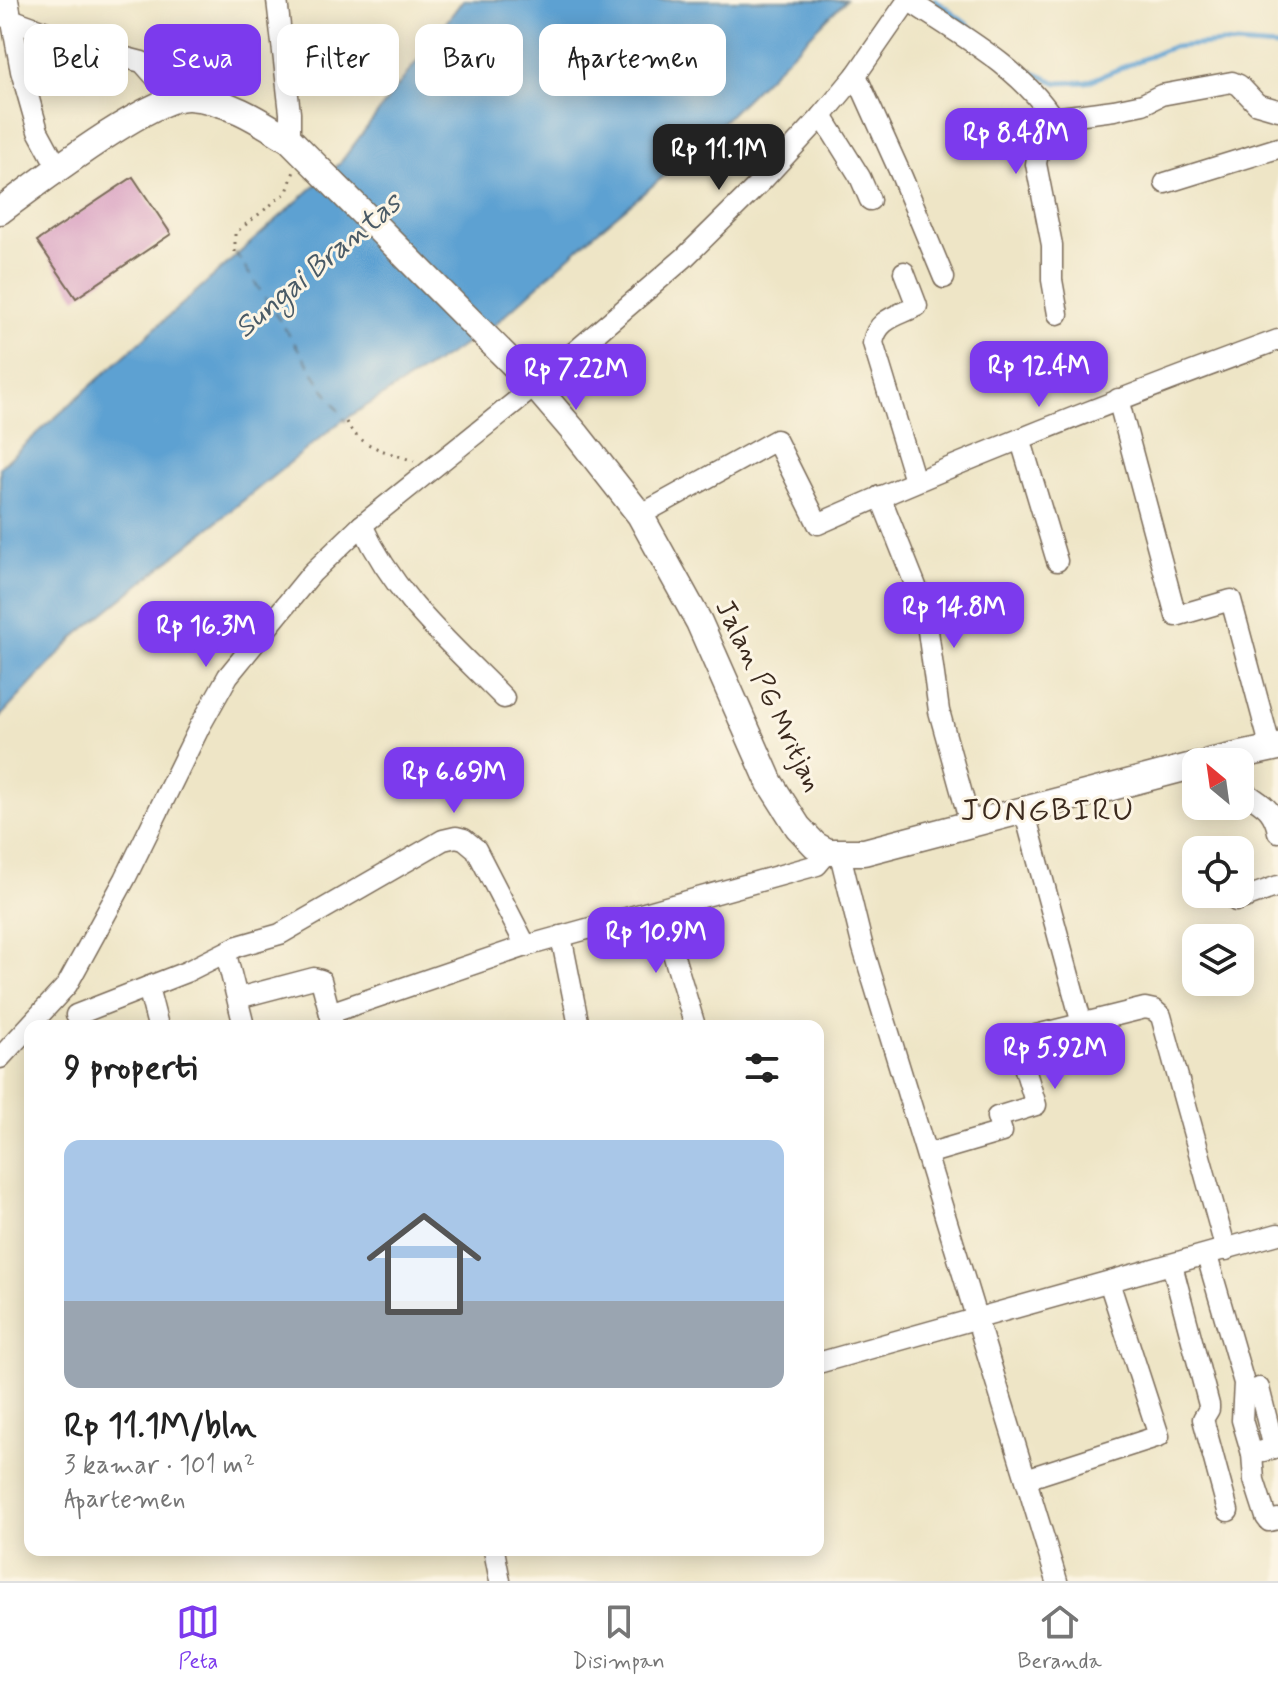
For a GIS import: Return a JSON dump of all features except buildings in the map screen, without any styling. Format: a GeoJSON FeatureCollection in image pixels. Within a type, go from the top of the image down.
{"type":"FeatureCollection","features":[{"type":"Feature","properties":{"kind":"main road","name":"Jalan PG Mritjan"},"geometry":{"type":"LineString","coordinates":[[173,97],[218,102],[256,119],[290,140],[531,382],[640,515],[699,622],[770,783],[798,827],[815,845],[834,853]]}},
{"type":"Feature","properties":{"kind":"main road"},"geometry":{"type":"LineString","coordinates":[[0,211],[58,168],[173,97]]}},
{"type":"Feature","properties":{"kind":"main road"},"geometry":{"type":"LineString","coordinates":[[1254,753],[1274,748]]}},
{"type":"Feature","properties":{"kind":"main road"},"geometry":{"type":"LineString","coordinates":[[834,853],[864,852],[1182,769]]}},
{"type":"Feature","properties":{"kind":"street"},"geometry":{"type":"LineString","coordinates":[[8,0],[7,18],[38,131],[58,168]]}},
{"type":"Feature","properties":{"kind":"street"},"geometry":{"type":"LineString","coordinates":[[277,0],[290,113],[290,140]]}},
{"type":"Feature","properties":{"kind":"street"},"geometry":{"type":"LineString","coordinates":[[35,1020],[67,985],[125,879],[228,676],[312,573],[362,525],[684,258],[822,116],[856,75],[908,0],[1004,68],[1033,92],[1053,118],[1052,130],[1039,151],[1036,164],[1059,226],[1052,280],[1058,314]]}},
{"type":"Feature","properties":{"kind":"street"},"geometry":{"type":"LineString","coordinates":[[7,18],[142,62],[173,97]]}},
{"type":"Feature","properties":{"kind":"street"},"geometry":{"type":"LineString","coordinates":[[0,75],[21,71]]}},
{"type":"Feature","properties":{"kind":"street"},"geometry":{"type":"LineString","coordinates":[[856,75],[944,278]]}},
{"type":"Feature","properties":{"kind":"street"},"geometry":{"type":"LineString","coordinates":[[1053,118],[1114,110],[1143,104],[1161,95],[1232,82],[1257,104],[1278,110]]}},
{"type":"Feature","properties":{"kind":"street"},"geometry":{"type":"LineString","coordinates":[[822,116],[860,177],[870,200]]}},
{"type":"Feature","properties":{"kind":"street"},"geometry":{"type":"LineString","coordinates":[[1165,183],[1278,148]]}},
{"type":"Feature","properties":{"kind":"street"},"geometry":{"type":"LineString","coordinates":[[904,272],[917,306],[880,324],[873,343],[915,481]]}},
{"type":"Feature","properties":{"kind":"street"},"geometry":{"type":"LineString","coordinates":[[640,515],[776,440],[818,524],[1118,399],[1278,340]]}},
{"type":"Feature","properties":{"kind":"street"},"geometry":{"type":"LineString","coordinates":[[1118,399],[1176,616],[1231,600],[1274,748]]}},
{"type":"Feature","properties":{"kind":"street"},"geometry":{"type":"LineString","coordinates":[[1021,441],[1057,561]]}},
{"type":"Feature","properties":{"kind":"street"},"geometry":{"type":"LineString","coordinates":[[880,496],[925,609],[939,711],[970,823]]}},
{"type":"Feature","properties":{"kind":"street"},"geometry":{"type":"LineString","coordinates":[[362,525],[389,576],[413,606],[504,698]]}},
{"type":"Feature","properties":{"kind":"street"},"geometry":{"type":"LineString","coordinates":[[1254,798],[1275,817],[1278,832]]}},
{"type":"Feature","properties":{"kind":"street"},"geometry":{"type":"LineString","coordinates":[[1024,810],[1082,1024]]}},
{"type":"Feature","properties":{"kind":"street"},"geometry":{"type":"LineString","coordinates":[[53,1001],[78,1020],[238,946],[280,934],[392,867],[443,840],[456,837],[464,839],[476,849],[526,946]]}},
{"type":"Feature","properties":{"kind":"street"},"geometry":{"type":"LineString","coordinates":[[238,998],[314,978],[323,983],[332,1020],[526,946],[817,865],[834,853],[1057,1581]]}},
{"type":"Feature","properties":{"kind":"street"},"geometry":{"type":"LineString","coordinates":[[1254,895],[1278,886]]}},
{"type":"Feature","properties":{"kind":"street"},"geometry":{"type":"LineString","coordinates":[[660,910],[693,1020]]}},
{"type":"Feature","properties":{"kind":"street"},"geometry":{"type":"LineString","coordinates":[[561,936],[578,1020]]}},
{"type":"Feature","properties":{"kind":"street"},"geometry":{"type":"LineString","coordinates":[[226,954],[243,1020]]}},
{"type":"Feature","properties":{"kind":"street"},"geometry":{"type":"LineString","coordinates":[[148,987],[156,1020]]}},
{"type":"Feature","properties":{"kind":"street"},"geometry":{"type":"LineString","coordinates":[[927,1154],[1002,1132],[997,1117],[1036,1105],[1016,1040],[1145,1008],[1161,1016],[1216,1253],[1261,1387],[1276,1448],[1252,1454]]}},
{"type":"Feature","properties":{"kind":"street"},"geometry":{"type":"LineString","coordinates":[[0,1058],[24,1032]]}},
{"type":"Feature","properties":{"kind":"street"},"geometry":{"type":"LineString","coordinates":[[824,1361],[1278,1234]]}},
{"type":"Feature","properties":{"kind":"street"},"geometry":{"type":"LineString","coordinates":[[1172,1265],[1209,1405],[1203,1419],[1228,1511]]}},
{"type":"Feature","properties":{"kind":"street"},"geometry":{"type":"LineString","coordinates":[[1026,1479],[1159,1436],[1109,1282]]}},
{"type":"Feature","properties":{"kind":"street"},"geometry":{"type":"LineString","coordinates":[[1261,1387],[1241,1405],[1242,1420],[1252,1454],[1254,1480],[1266,1517],[1269,1521],[1278,1519]]}},
{"type":"Feature","properties":{"kind":"street"},"geometry":{"type":"LineString","coordinates":[[495,1556],[500,1581]]}},
{"type":"Feature","properties":{"kind":"path"},"geometry":{"type":"LineString","coordinates":[[235,252],[235,233],[287,192],[295,168],[290,140]]}},
{"type":"Feature","properties":{"kind":"path"},"geometry":{"type":"LineString","coordinates":[[346,422],[361,442],[433,468]]}},
{"type":"Feature","properties":{"kind":"water","name":"Sungai Brantas"},"geometry":{"type":"Polygon","coordinates":[[[463,0],[846,0],[686,158],[593,235],[490,329],[339,423],[77,635],[0,717],[0,467],[340,163],[391,96],[399,96],[399,85],[415,64],[415,96],[523,96],[523,24],[445,24],[463,0]]]}},
{"type":"Feature","properties":{"kind":"waterway"},"geometry":{"type":"LineString","coordinates":[[935,0],[1027,70],[1058,83],[1087,82],[1172,47],[1222,43],[1278,47]]}},
{"type":"Feature","properties":{"kind":"ferry route"},"geometry":{"type":"LineString","coordinates":[[235,252],[346,422]]}},
{"type":"Feature","properties":{"kind":"district","name":"JONGBIRU"},"geometry":{"type":"Point","coordinates":[1048,811]}}]}
